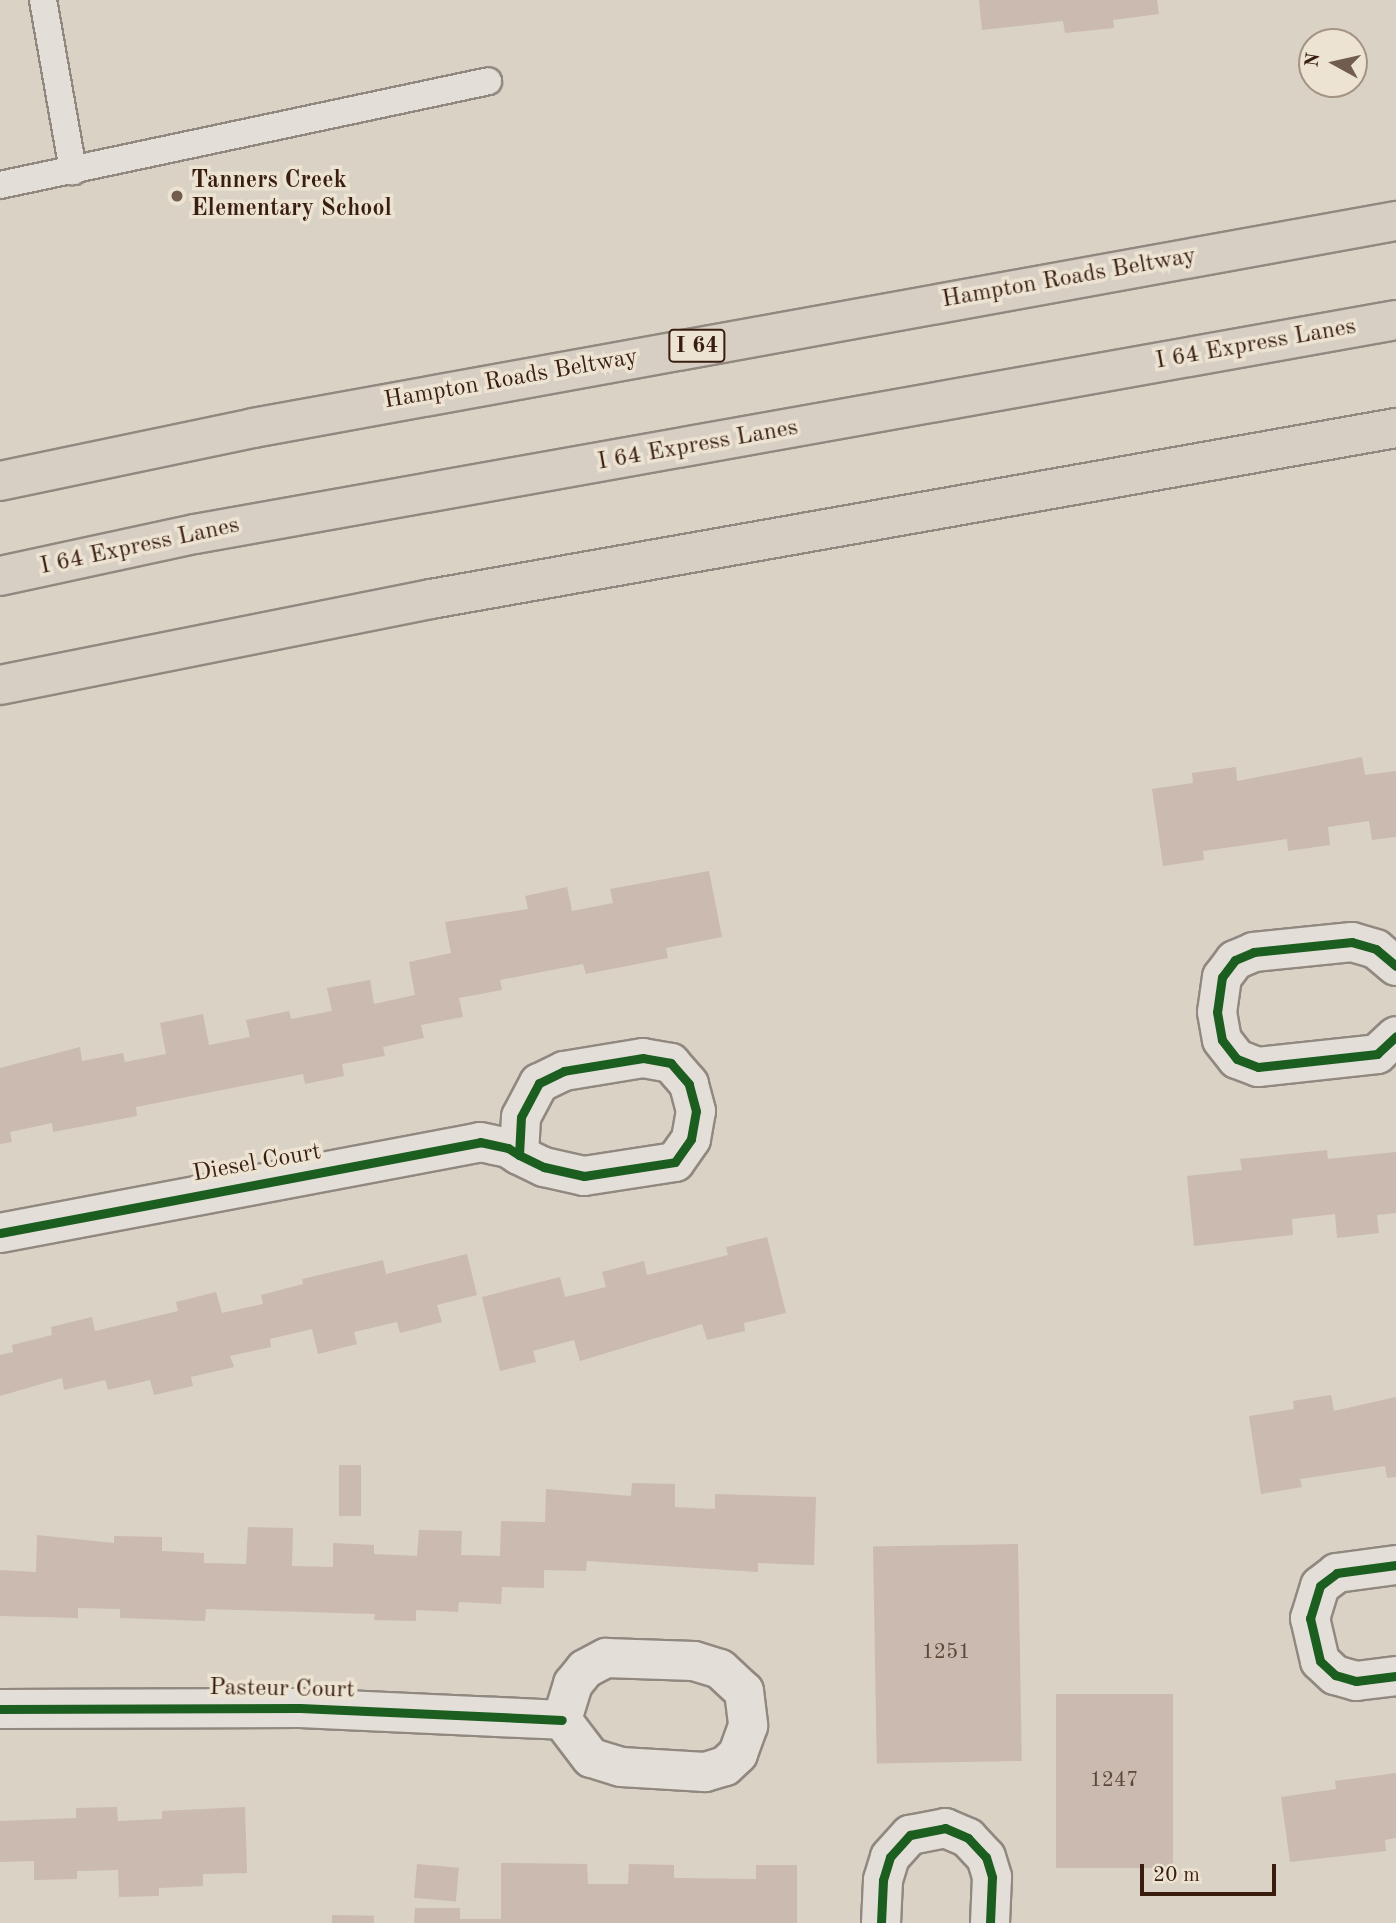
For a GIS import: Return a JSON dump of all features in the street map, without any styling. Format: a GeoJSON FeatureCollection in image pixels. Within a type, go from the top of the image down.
{"type":"FeatureCollection","features":[{"type":"Feature","properties":{"kind":"highway","name":"Hampton Roads Beltway"},"geometry":{"type":"LineString","coordinates":[[0,481],[253,428],[1396,221]]}},
{"type":"Feature","properties":{"kind":"highway","name":"I 64 Express Lanes"},"geometry":{"type":"LineString","coordinates":[[0,576],[195,534],[1396,320]]}},
{"type":"Feature","properties":{"kind":"highway"},"geometry":{"type":"LineString","coordinates":[[0,685],[431,599],[1396,428]]}},
{"type":"Feature","properties":{"kind":"street"},"geometry":{"type":"LineString","coordinates":[[1396,966],[1376,949],[1352,942],[1254,952],[1235,960],[1222,977],[1216,1012],[1223,1040],[1237,1059],[1258,1067],[1377,1054],[1396,1036]]}},
{"type":"Feature","properties":{"kind":"street","name":"Diesel Court"},"geometry":{"type":"LineString","coordinates":[[0,1233],[480,1142],[508,1147],[519,1155],[544,1167],[584,1176],[675,1162],[691,1139],[696,1111],[689,1084],[671,1063],[643,1058],[564,1071],[539,1083],[521,1117],[519,1155]]}},
{"type":"Feature","properties":{"kind":"street"},"geometry":{"type":"LineString","coordinates":[[1396,1565],[1337,1573],[1320,1586],[1310,1618],[1320,1661],[1335,1675],[1356,1681],[1396,1676]]}},
{"type":"Feature","properties":{"kind":"street"},"geometry":{"type":"LineString","coordinates":[[606,1658],[694,1661],[720,1669],[744,1691],[748,1726],[738,1754],[725,1766],[705,1772],[621,1767],[592,1758],[562,1720],[573,1684],[585,1669],[606,1658]]}},
{"type":"Feature","properties":{"kind":"street","name":"Pasteur Court"},"geometry":{"type":"LineString","coordinates":[[0,1709],[300,1708],[562,1720]]}},
{"type":"Feature","properties":{"kind":"street"},"geometry":{"type":"LineString","coordinates":[[881,1923],[883,1881],[890,1857],[911,1835],[944,1828],[968,1838],[986,1857],[992,1877],[990,1923]]}},
{"type":"Feature","properties":{"kind":"lane"},"geometry":{"type":"LineString","coordinates":[[43,0],[73,171]]}},
{"type":"Feature","properties":{"kind":"lane"},"geometry":{"type":"LineString","coordinates":[[0,186],[488,81]]}},
{"type":"Feature","properties":{"kind":"building"},"geometry":{"type":"Polygon","coordinates":[[[979,0],[1157,0],[1159,14],[1113,20],[1114,28],[1065,33],[1063,21],[982,30],[979,0]]]}},
{"type":"Feature","properties":{"kind":"building"},"geometry":{"type":"Polygon","coordinates":[[[1362,757],[1365,775],[1396,771],[1396,837],[1372,840],[1369,821],[1328,827],[1330,845],[1288,851],[1287,839],[1203,851],[1204,860],[1163,866],[1152,789],[1193,783],[1192,773],[1236,767],[1237,781],[1362,757]]]}},
{"type":"Feature","properties":{"kind":"building"},"geometry":{"type":"Polygon","coordinates":[[[709,871],[722,937],[666,948],[668,958],[586,974],[583,964],[500,980],[502,990],[459,998],[463,1017],[421,1025],[424,1038],[383,1047],[385,1056],[342,1064],[344,1076],[305,1084],[303,1074],[136,1107],[137,1116],[53,1132],[52,1123],[10,1132],[12,1142],[0,1144],[0,1068],[80,1047],[82,1061],[123,1053],[125,1062],[166,1054],[160,1023],[203,1014],[209,1045],[250,1037],[246,1020],[289,1011],[291,1019],[332,1011],[327,988],[370,980],[374,1004],[415,995],[409,962],[451,953],[445,922],[528,909],[525,896],[567,887],[572,911],[613,903],[610,889],[709,871]]]}},
{"type":"Feature","properties":{"kind":"building"},"geometry":{"type":"Polygon","coordinates":[[[1327,1150],[1328,1159],[1396,1152],[1396,1213],[1377,1215],[1379,1233],[1337,1238],[1335,1214],[1292,1219],[1293,1235],[1194,1246],[1187,1176],[1242,1170],[1240,1159],[1327,1150]]]}},
{"type":"Feature","properties":{"kind":"building"},"geometry":{"type":"Polygon","coordinates":[[[767,1237],[786,1313],[744,1323],[745,1331],[707,1340],[702,1324],[580,1361],[574,1340],[533,1351],[536,1362],[500,1371],[482,1297],[560,1277],[565,1297],[606,1287],[602,1272],[644,1261],[647,1275],[728,1255],[726,1247],[767,1237]]]}},
{"type":"Feature","properties":{"kind":"building"},"geometry":{"type":"Polygon","coordinates":[[[467,1254],[477,1295],[437,1305],[442,1322],[400,1333],[397,1322],[354,1332],[357,1344],[318,1354],[312,1329],[270,1339],[271,1347],[230,1356],[234,1367],[191,1377],[193,1386],[154,1395],[150,1380],[108,1390],[105,1380],[64,1390],[62,1378],[0,1396],[0,1355],[13,1352],[12,1345],[52,1335],[51,1327],[92,1317],[95,1331],[178,1311],[176,1302],[216,1292],[222,1313],[263,1304],[261,1295],[303,1284],[302,1279],[383,1260],[386,1274],[467,1254]]]}},
{"type":"Feature","properties":{"kind":"building"},"geometry":{"type":"Polygon","coordinates":[[[1331,1395],[1334,1411],[1396,1397],[1396,1477],[1387,1478],[1385,1466],[1300,1479],[1302,1487],[1261,1494],[1249,1416],[1294,1409],[1293,1401],[1331,1395]]]}},
{"type":"Feature","properties":{"kind":"building"},"geometry":{"type":"Polygon","coordinates":[[[339,1465],[361,1465],[361,1516],[339,1516],[339,1465]]]}},
{"type":"Feature","properties":{"kind":"building"},"geometry":{"type":"Polygon","coordinates":[[[632,1483],[675,1484],[675,1507],[715,1509],[715,1494],[816,1497],[814,1565],[758,1563],[758,1572],[587,1561],[586,1571],[544,1570],[544,1588],[502,1587],[501,1604],[459,1602],[458,1612],[416,1610],[416,1621],[374,1620],[375,1614],[206,1609],[205,1621],[120,1618],[120,1609],[78,1608],[78,1618],[0,1616],[0,1570],[36,1572],[37,1535],[114,1543],[114,1536],[162,1537],[162,1551],[204,1553],[204,1563],[246,1564],[248,1527],[293,1528],[292,1566],[333,1567],[333,1543],[374,1545],[374,1554],[417,1556],[419,1530],[462,1531],[461,1555],[500,1556],[501,1521],[545,1522],[546,1489],[631,1496],[632,1483]]]}},
{"type":"Feature","properties":{"kind":"building"},"geometry":{"type":"Polygon","coordinates":[[[1018,1544],[1022,1761],[877,1763],[873,1547],[1018,1544]]]}},
{"type":"Feature","properties":{"kind":"building"},"geometry":{"type":"Polygon","coordinates":[[[1056,1694],[1173,1694],[1173,1868],[1056,1868],[1056,1694]]]}},
{"type":"Feature","properties":{"kind":"building"},"geometry":{"type":"Polygon","coordinates":[[[1396,1773],[1396,1838],[1385,1840],[1386,1851],[1290,1862],[1281,1797],[1336,1789],[1335,1781],[1396,1773]]]}},
{"type":"Feature","properties":{"kind":"building"},"geometry":{"type":"Polygon","coordinates":[[[117,1807],[118,1821],[162,1819],[162,1811],[245,1807],[247,1873],[203,1874],[203,1886],[159,1888],[159,1896],[119,1897],[118,1870],[77,1871],[77,1879],[34,1880],[34,1861],[0,1862],[0,1821],[76,1818],[76,1808],[117,1807]]]}},
{"type":"Feature","properties":{"kind":"building"},"geometry":{"type":"Polygon","coordinates":[[[501,1863],[587,1864],[588,1884],[628,1884],[629,1864],[674,1865],[674,1878],[756,1879],[756,1865],[797,1865],[797,1923],[414,1923],[415,1908],[460,1908],[460,1919],[501,1919],[501,1863]]]}},
{"type":"Feature","properties":{"kind":"building"},"geometry":{"type":"Polygon","coordinates":[[[417,1864],[459,1868],[456,1902],[414,1898],[417,1864]]]}},
{"type":"Feature","properties":{"kind":"building"},"geometry":{"type":"Polygon","coordinates":[[[332,1915],[374,1916],[374,1923],[332,1923],[332,1915]]]}},
{"type":"Feature","properties":{"kind":"cycle path"},"geometry":{"type":"LineString","coordinates":[[1396,966],[1376,949],[1352,942],[1254,952],[1235,960],[1222,977],[1217,1012],[1222,1040],[1237,1059],[1258,1067],[1377,1054],[1396,1036]]}},
{"type":"Feature","properties":{"kind":"cycle path"},"geometry":{"type":"LineString","coordinates":[[0,1233],[480,1142],[508,1148],[519,1155],[544,1167],[584,1176],[675,1162],[691,1139],[696,1111],[689,1084],[671,1063],[643,1058],[564,1071],[539,1083],[521,1117],[519,1155]]}},
{"type":"Feature","properties":{"kind":"cycle path"},"geometry":{"type":"LineString","coordinates":[[1396,1565],[1337,1573],[1320,1586],[1310,1618],[1320,1661],[1335,1675],[1356,1681],[1396,1676]]}},
{"type":"Feature","properties":{"kind":"cycle path"},"geometry":{"type":"LineString","coordinates":[[0,1709],[300,1708],[562,1720]]}},
{"type":"Feature","properties":{"kind":"cycle path"},"geometry":{"type":"LineString","coordinates":[[881,1923],[883,1880],[890,1857],[910,1835],[945,1828],[968,1838],[986,1857],[992,1877],[990,1923]]}},
{"type":"Feature","properties":{"kind":"place","name":"Tanners Creek Elementary School"},"geometry":{"type":"Point","coordinates":[177,196]}}]}
